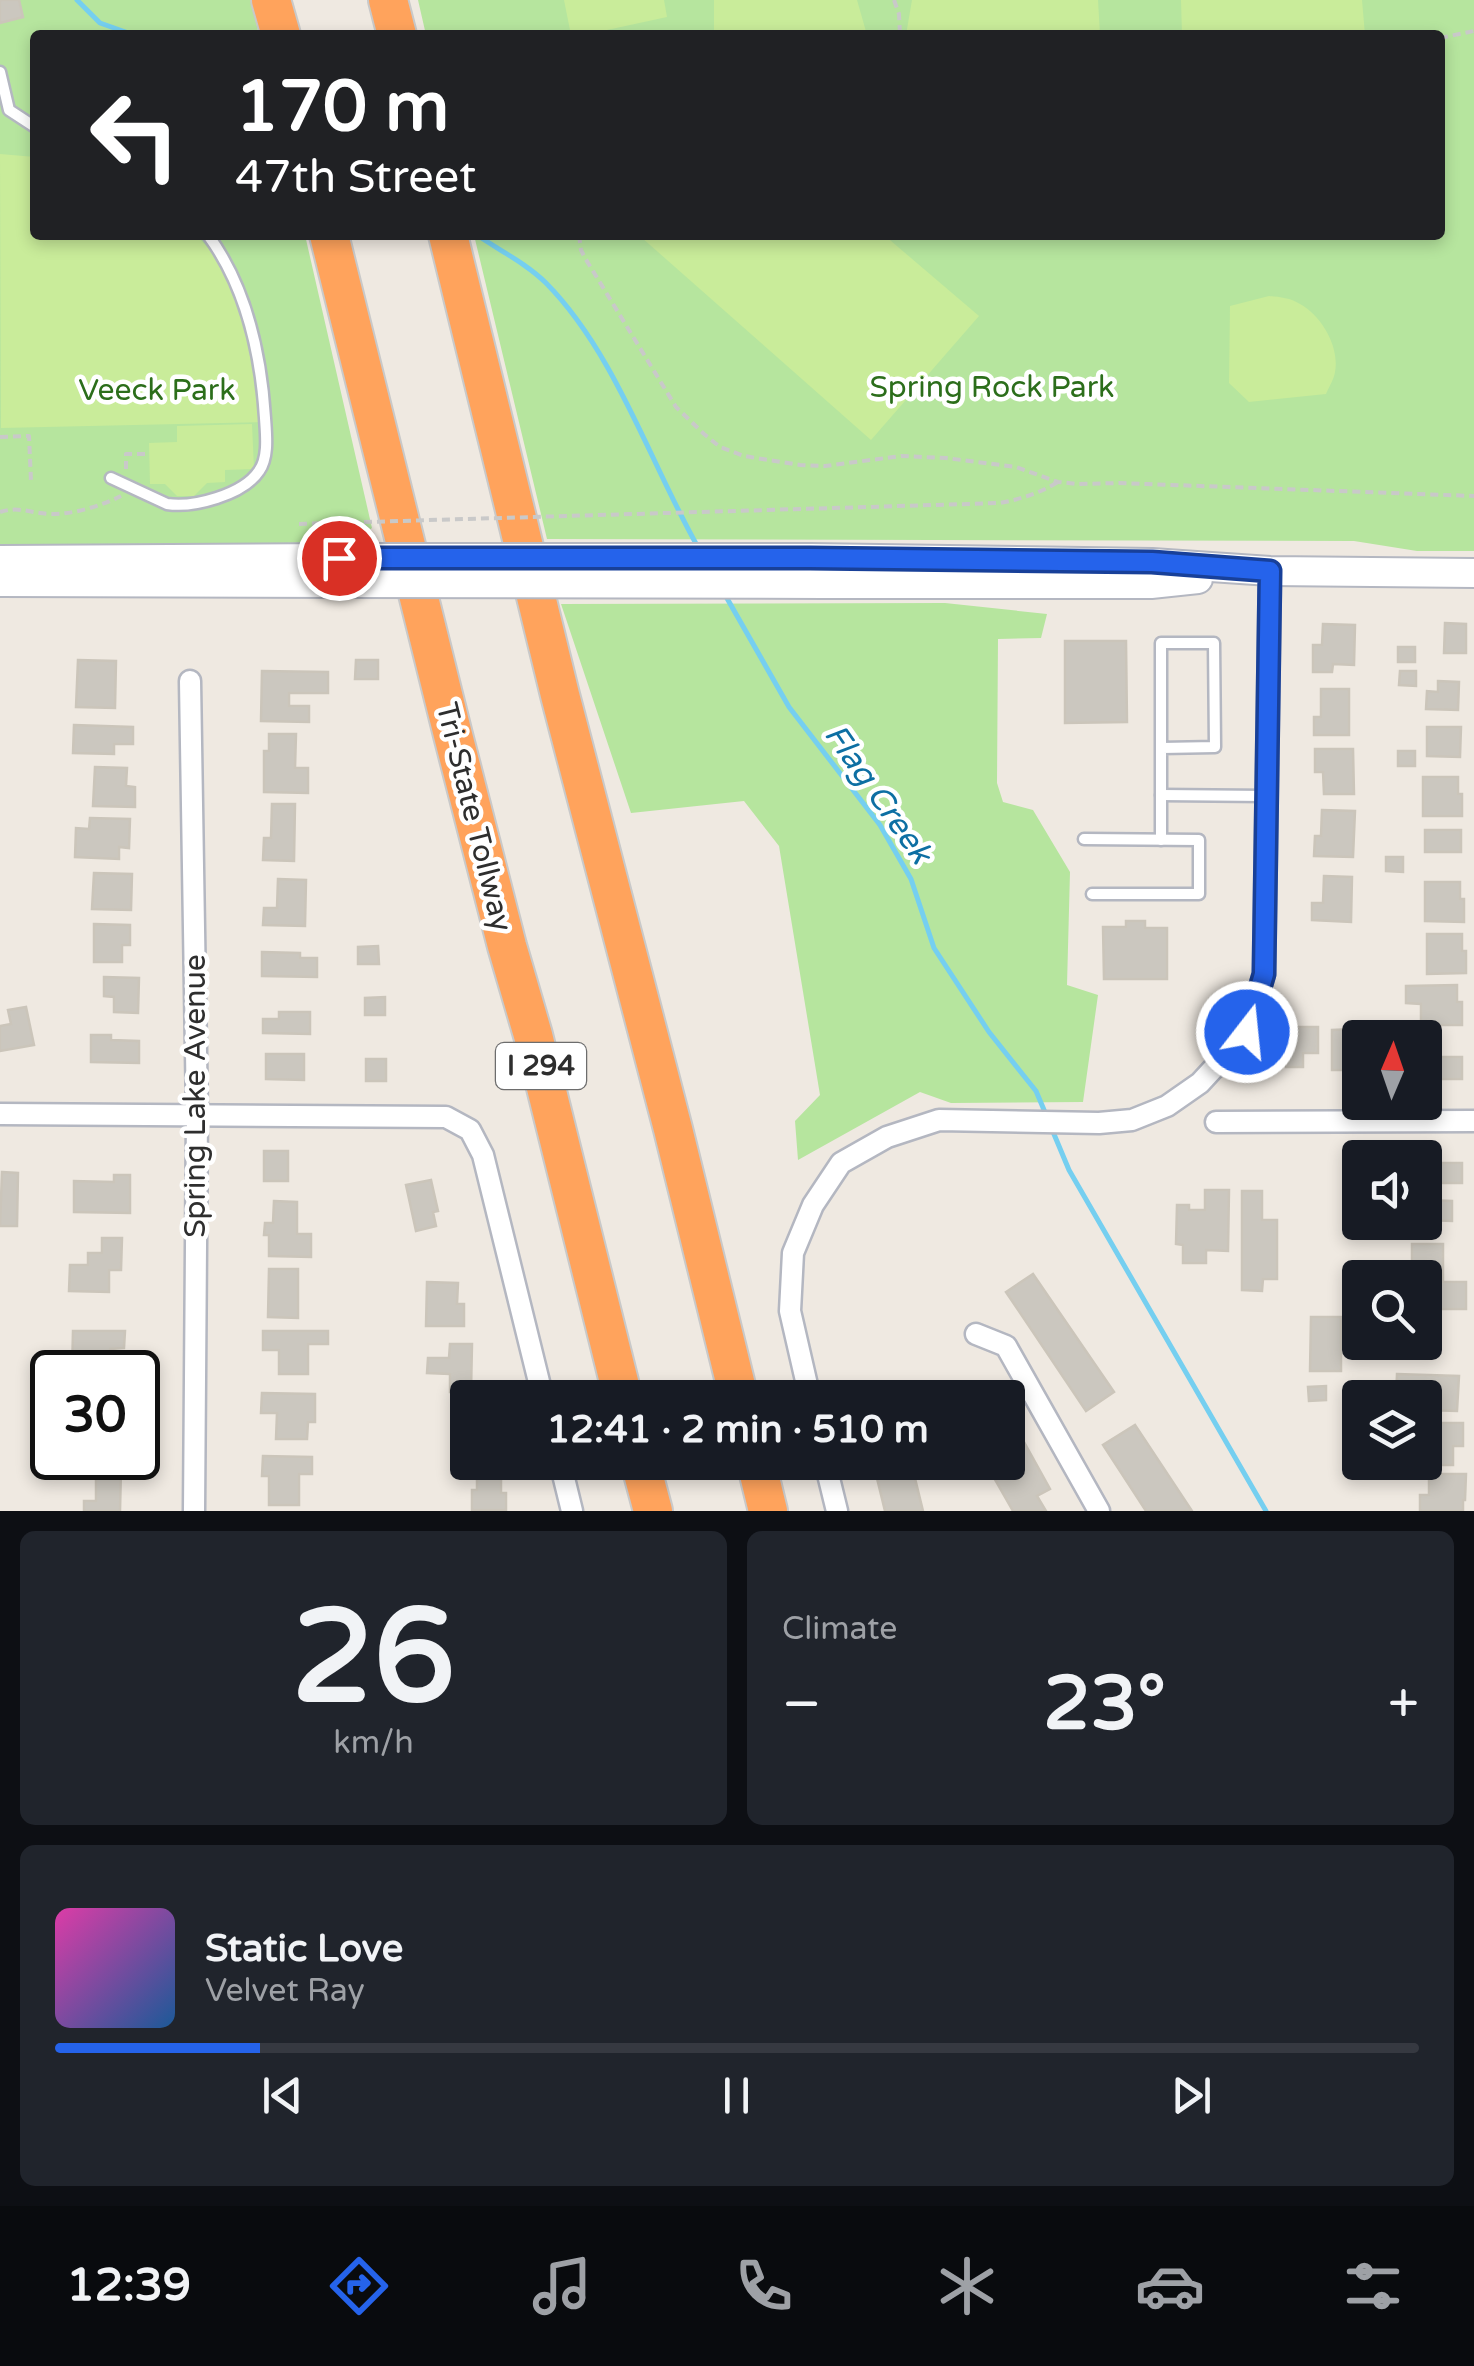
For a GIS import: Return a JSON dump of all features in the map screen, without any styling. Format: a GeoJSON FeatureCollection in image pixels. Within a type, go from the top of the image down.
{"type":"FeatureCollection","features":[{"type":"Feature","properties":{"kind":"highway"},"geometry":{"type":"LineString","coordinates":[[272,0],[279,30]]}},
{"type":"Feature","properties":{"kind":"highway"},"geometry":{"type":"LineString","coordinates":[[388,0],[396,30]]}},
{"type":"Feature","properties":{"kind":"highway","name":"Tri-State Tollway"},"geometry":{"type":"LineString","coordinates":[[330,240],[619,1380]]}},
{"type":"Feature","properties":{"kind":"highway"},"geometry":{"type":"LineString","coordinates":[[452,250],[560,695],[736,1380]]}},
{"type":"Feature","properties":{"kind":"highway"},"geometry":{"type":"LineString","coordinates":[[644,1480],[652,1511]]}},
{"type":"Feature","properties":{"kind":"highway"},"geometry":{"type":"LineString","coordinates":[[760,1480],[768,1511]]}},
{"type":"Feature","properties":{"kind":"main road"},"geometry":{"type":"LineString","coordinates":[[0,582],[810,558],[1152,562],[1270,571],[1474,573]]}},
{"type":"Feature","properties":{"kind":"main road"},"geometry":{"type":"LineString","coordinates":[[0,560],[825,584],[1151,584],[1270,571]]}},
{"type":"Feature","properties":{"kind":"street"},"geometry":{"type":"LineString","coordinates":[[806,1380],[790,1312],[792,1253],[812,1205],[842,1163],[887,1136],[939,1120],[1132,1120],[1167,1106],[1200,1083],[1247,1032],[1264,974],[1270,571]]}},
{"type":"Feature","properties":{"kind":"street","name":"Spring Lake Avenue"},"geometry":{"type":"LineString","coordinates":[[190,681],[197,1114],[194,1511]]}},
{"type":"Feature","properties":{"kind":"street"},"geometry":{"type":"LineString","coordinates":[[0,1114],[446,1117],[470,1130],[484,1155],[540,1380]]}},
{"type":"Feature","properties":{"kind":"street"},"geometry":{"type":"LineString","coordinates":[[1216,1122],[1474,1121]]}},
{"type":"Feature","properties":{"kind":"street"},"geometry":{"type":"LineString","coordinates":[[976,1334],[1006,1346],[1099,1511]]}},
{"type":"Feature","properties":{"kind":"street"},"geometry":{"type":"LineString","coordinates":[[564,1480],[572,1511]]}},
{"type":"Feature","properties":{"kind":"street"},"geometry":{"type":"LineString","coordinates":[[830,1480],[837,1511]]}},
{"type":"Feature","properties":{"kind":"lane"},"geometry":{"type":"LineString","coordinates":[[0,72],[9,110],[30,124]]}},
{"type":"Feature","properties":{"kind":"lane"},"geometry":{"type":"LineString","coordinates":[[111,478],[167,504],[200,503],[221,496],[259,472],[264,460],[265,401],[256,345],[228,268],[211,240]]}},
{"type":"Feature","properties":{"kind":"lane"},"geometry":{"type":"LineString","coordinates":[[1162,748],[1215,747],[1214,643],[1161,644],[1162,840]]}},
{"type":"Feature","properties":{"kind":"lane"},"geometry":{"type":"LineString","coordinates":[[1162,795],[1267,796]]}},
{"type":"Feature","properties":{"kind":"lane"},"geometry":{"type":"LineString","coordinates":[[1084,839],[1198,840],[1198,894],[1092,894]]}},
{"type":"Feature","properties":{"kind":"path"},"geometry":{"type":"LineString","coordinates":[[894,0],[900,30]]}},
{"type":"Feature","properties":{"kind":"path"},"geometry":{"type":"LineString","coordinates":[[1445,37],[1474,31]]}},
{"type":"Feature","properties":{"kind":"path"},"geometry":{"type":"LineString","coordinates":[[580,240],[584,258],[676,407],[720,447],[744,456],[824,466],[901,456],[993,462],[1058,482],[1078,484],[1474,496]]}},
{"type":"Feature","properties":{"kind":"path"},"geometry":{"type":"LineString","coordinates":[[0,437],[29,436],[30,481]]}},
{"type":"Feature","properties":{"kind":"path"},"geometry":{"type":"LineString","coordinates":[[0,512],[17,509],[66,514],[99,506],[122,496],[126,486],[126,454],[150,454]]}},
{"type":"Feature","properties":{"kind":"path"},"geometry":{"type":"LineString","coordinates":[[299,524],[1000,504],[1058,482]]}},
{"type":"Feature","properties":{"kind":"green space","name":"Veeck Park"},"geometry":{"type":"Polygon","coordinates":[[[0,0],[251,0],[258,30],[30,30],[30,240],[306,240],[372,528],[352,542],[0,547],[0,0]]]}},
{"type":"Feature","properties":{"kind":"green space","name":"Spring Rock Park"},"geometry":{"type":"Polygon","coordinates":[[[418,0],[1474,0],[1474,551],[1417,551],[1354,541],[547,539],[475,240],[1445,240],[1445,30],[425,30],[418,0]]]}},
{"type":"Feature","properties":{"kind":"green space"},"geometry":{"type":"Polygon","coordinates":[[[564,0],[664,0],[667,17],[607,30],[570,30],[564,0]]]}},
{"type":"Feature","properties":{"kind":"green space"},"geometry":{"type":"Polygon","coordinates":[[[714,0],[857,0],[866,30],[714,30],[714,0]]]}},
{"type":"Feature","properties":{"kind":"green space"},"geometry":{"type":"Polygon","coordinates":[[[912,0],[1098,0],[1100,30],[907,30],[912,0]]]}},
{"type":"Feature","properties":{"kind":"green space"},"geometry":{"type":"Polygon","coordinates":[[[1181,0],[1362,0],[1365,30],[1182,30],[1181,0]]]}},
{"type":"Feature","properties":{"kind":"green space"},"geometry":{"type":"Polygon","coordinates":[[[0,154],[30,157],[30,240],[201,240],[223,264],[246,318],[265,422],[1,428],[0,154]]]}},
{"type":"Feature","properties":{"kind":"green space"},"geometry":{"type":"Polygon","coordinates":[[[644,240],[890,240],[979,316],[871,440],[644,240]]]}},
{"type":"Feature","properties":{"kind":"green space"},"geometry":{"type":"Polygon","coordinates":[[[1269,296],[1289,299],[1308,309],[1327,333],[1336,362],[1326,394],[1249,402],[1229,383],[1230,306],[1269,296]]]}},
{"type":"Feature","properties":{"kind":"green space"},"geometry":{"type":"Polygon","coordinates":[[[252,424],[254,469],[225,470],[225,482],[207,483],[194,496],[177,496],[165,484],[150,484],[149,443],[177,442],[177,426],[252,424]]]}},
{"type":"Feature","properties":{"kind":"green space"},"geometry":{"type":"Polygon","coordinates":[[[945,603],[1047,614],[1041,638],[998,639],[997,783],[1003,802],[1033,810],[1070,872],[1067,985],[1098,995],[1083,1102],[951,1103],[920,1092],[798,1160],[795,1121],[820,1095],[779,846],[744,801],[631,813],[561,604],[945,603]]]}},
{"type":"Feature","properties":{"kind":"building"},"geometry":{"type":"Polygon","coordinates":[[[0,0],[19,0],[23,17],[0,23],[0,0]]]}},
{"type":"Feature","properties":{"kind":"building"},"geometry":{"type":"Polygon","coordinates":[[[1445,623],[1466,624],[1466,653],[1444,653],[1445,623]]]}},
{"type":"Feature","properties":{"kind":"building"},"geometry":{"type":"Polygon","coordinates":[[[1323,624],[1355,625],[1354,665],[1333,664],[1332,672],[1313,672],[1313,645],[1322,645],[1323,624]]]}},
{"type":"Feature","properties":{"kind":"building"},"geometry":{"type":"Polygon","coordinates":[[[1065,641],[1126,641],[1127,722],[1065,723],[1065,641]]]}},
{"type":"Feature","properties":{"kind":"building"},"geometry":{"type":"Polygon","coordinates":[[[1398,647],[1415,647],[1415,662],[1398,662],[1398,647]]]}},
{"type":"Feature","properties":{"kind":"building"},"geometry":{"type":"Polygon","coordinates":[[[78,660],[116,661],[115,708],[76,707],[78,660]]]}},
{"type":"Feature","properties":{"kind":"building"},"geometry":{"type":"Polygon","coordinates":[[[356,660],[378,660],[378,679],[355,679],[356,660]]]}},
{"type":"Feature","properties":{"kind":"building"},"geometry":{"type":"Polygon","coordinates":[[[262,671],[328,672],[328,693],[289,693],[289,706],[309,706],[309,722],[261,721],[262,671]]]}},
{"type":"Feature","properties":{"kind":"building"},"geometry":{"type":"Polygon","coordinates":[[[1400,671],[1416,671],[1416,686],[1399,685],[1400,671]]]}},
{"type":"Feature","properties":{"kind":"building"},"geometry":{"type":"Polygon","coordinates":[[[1438,681],[1459,682],[1458,710],[1426,709],[1427,691],[1438,692],[1438,681]]]}},
{"type":"Feature","properties":{"kind":"building"},"geometry":{"type":"Polygon","coordinates":[[[1321,689],[1349,689],[1349,735],[1314,735],[1314,717],[1321,717],[1321,689]]]}},
{"type":"Feature","properties":{"kind":"building"},"geometry":{"type":"Polygon","coordinates":[[[74,725],[133,727],[133,744],[114,744],[114,754],[73,753],[74,725]]]}},
{"type":"Feature","properties":{"kind":"building"},"geometry":{"type":"Polygon","coordinates":[[[1427,727],[1461,727],[1460,757],[1427,756],[1427,727]]]}},
{"type":"Feature","properties":{"kind":"building"},"geometry":{"type":"Polygon","coordinates":[[[269,734],[296,734],[295,768],[308,768],[308,793],[264,792],[264,751],[269,751],[269,734]]]}},
{"type":"Feature","properties":{"kind":"building"},"geometry":{"type":"Polygon","coordinates":[[[1315,749],[1353,749],[1354,794],[1324,794],[1323,772],[1315,772],[1315,749]]]}},
{"type":"Feature","properties":{"kind":"building"},"geometry":{"type":"Polygon","coordinates":[[[1398,751],[1415,751],[1415,766],[1398,766],[1398,751]]]}},
{"type":"Feature","properties":{"kind":"building"},"geometry":{"type":"Polygon","coordinates":[[[95,767],[127,768],[126,786],[135,787],[135,807],[93,806],[95,767]]]}},
{"type":"Feature","properties":{"kind":"building"},"geometry":{"type":"Polygon","coordinates":[[[1423,777],[1458,777],[1462,816],[1423,816],[1423,777]]]}},
{"type":"Feature","properties":{"kind":"building"},"geometry":{"type":"Polygon","coordinates":[[[272,804],[295,804],[294,861],[263,860],[264,838],[271,838],[272,804]]]}},
{"type":"Feature","properties":{"kind":"building"},"geometry":{"type":"Polygon","coordinates":[[[1322,810],[1355,811],[1353,857],[1314,856],[1315,836],[1321,836],[1322,810]]]}},
{"type":"Feature","properties":{"kind":"building"},"geometry":{"type":"Polygon","coordinates":[[[90,818],[130,819],[129,848],[119,847],[119,859],[75,857],[76,828],[89,829],[90,818]]]}},
{"type":"Feature","properties":{"kind":"building"},"geometry":{"type":"Polygon","coordinates":[[[1425,830],[1461,830],[1461,852],[1425,852],[1425,830]]]}},
{"type":"Feature","properties":{"kind":"building"},"geometry":{"type":"Polygon","coordinates":[[[1386,857],[1403,857],[1403,872],[1386,871],[1386,857]]]}},
{"type":"Feature","properties":{"kind":"building"},"geometry":{"type":"Polygon","coordinates":[[[94,873],[132,874],[131,910],[92,909],[94,873]]]}},
{"type":"Feature","properties":{"kind":"building"},"geometry":{"type":"Polygon","coordinates":[[[1324,876],[1352,877],[1351,922],[1312,920],[1312,903],[1323,903],[1324,876]]]}},
{"type":"Feature","properties":{"kind":"building"},"geometry":{"type":"Polygon","coordinates":[[[278,879],[306,880],[305,926],[263,925],[264,908],[277,908],[278,879]]]}},
{"type":"Feature","properties":{"kind":"building"},"geometry":{"type":"Polygon","coordinates":[[[1425,882],[1460,882],[1464,922],[1425,921],[1425,882]]]}},
{"type":"Feature","properties":{"kind":"building"},"geometry":{"type":"Polygon","coordinates":[[[1126,921],[1145,921],[1145,928],[1167,928],[1167,979],[1104,979],[1103,927],[1126,927],[1126,921]]]}},
{"type":"Feature","properties":{"kind":"building"},"geometry":{"type":"Polygon","coordinates":[[[94,924],[130,925],[130,945],[122,945],[122,962],[94,962],[94,924]]]}},
{"type":"Feature","properties":{"kind":"building"},"geometry":{"type":"Polygon","coordinates":[[[1427,934],[1462,934],[1466,973],[1427,974],[1427,934]]]}},
{"type":"Feature","properties":{"kind":"building"},"geometry":{"type":"Polygon","coordinates":[[[378,946],[379,964],[358,964],[358,947],[378,946]]]}},
{"type":"Feature","properties":{"kind":"building"},"geometry":{"type":"Polygon","coordinates":[[[262,952],[300,953],[300,958],[317,958],[317,977],[262,976],[262,952]]]}},
{"type":"Feature","properties":{"kind":"building"},"geometry":{"type":"Polygon","coordinates":[[[104,977],[139,978],[138,1013],[114,1012],[114,997],[104,996],[104,977]]]}},
{"type":"Feature","properties":{"kind":"building"},"geometry":{"type":"Polygon","coordinates":[[[1457,985],[1462,1025],[1421,1020],[1421,1004],[1406,1003],[1406,986],[1457,985]]]}},
{"type":"Feature","properties":{"kind":"building"},"geometry":{"type":"Polygon","coordinates":[[[385,997],[385,1015],[365,1015],[365,998],[385,997]]]}},
{"type":"Feature","properties":{"kind":"building"},"geometry":{"type":"Polygon","coordinates":[[[26,1007],[34,1045],[0,1051],[0,1026],[11,1024],[8,1010],[26,1007]]]}},
{"type":"Feature","properties":{"kind":"building"},"geometry":{"type":"Polygon","coordinates":[[[279,1012],[310,1012],[310,1034],[263,1033],[263,1019],[279,1019],[279,1012]]]}},
{"type":"Feature","properties":{"kind":"building"},"geometry":{"type":"Polygon","coordinates":[[[1286,1027],[1318,1027],[1318,1053],[1303,1053],[1303,1067],[1286,1067],[1286,1027]]]}},
{"type":"Feature","properties":{"kind":"building"},"geometry":{"type":"Polygon","coordinates":[[[1332,1030],[1342,1030],[1342,1070],[1332,1070],[1332,1030]]]}},
{"type":"Feature","properties":{"kind":"building"},"geometry":{"type":"Polygon","coordinates":[[[91,1035],[139,1041],[139,1063],[91,1062],[91,1035]]]}},
{"type":"Feature","properties":{"kind":"building"},"geometry":{"type":"Polygon","coordinates":[[[266,1054],[304,1054],[304,1080],[266,1079],[266,1054]]]}},
{"type":"Feature","properties":{"kind":"building"},"geometry":{"type":"Polygon","coordinates":[[[1442,1057],[1462,1057],[1462,1079],[1442,1079],[1442,1057]]]}},
{"type":"Feature","properties":{"kind":"building"},"geometry":{"type":"Polygon","coordinates":[[[366,1059],[386,1059],[386,1081],[366,1081],[366,1059]]]}},
{"type":"Feature","properties":{"kind":"building"},"geometry":{"type":"Polygon","coordinates":[[[264,1151],[288,1151],[288,1181],[264,1181],[264,1151]]]}},
{"type":"Feature","properties":{"kind":"building"},"geometry":{"type":"Polygon","coordinates":[[[1442,1163],[1462,1163],[1462,1183],[1442,1183],[1442,1163]]]}},
{"type":"Feature","properties":{"kind":"building"},"geometry":{"type":"Polygon","coordinates":[[[2,1172],[18,1173],[17,1226],[0,1226],[2,1172]]]}},
{"type":"Feature","properties":{"kind":"building"},"geometry":{"type":"Polygon","coordinates":[[[114,1175],[130,1175],[130,1213],[74,1212],[74,1181],[114,1182],[114,1175]]]}},
{"type":"Feature","properties":{"kind":"building"},"geometry":{"type":"Polygon","coordinates":[[[431,1180],[438,1211],[433,1212],[436,1226],[416,1231],[406,1185],[431,1180]]]}},
{"type":"Feature","properties":{"kind":"building"},"geometry":{"type":"Polygon","coordinates":[[[1205,1190],[1229,1190],[1228,1251],[1206,1250],[1206,1263],[1183,1263],[1183,1245],[1176,1244],[1177,1205],[1205,1210],[1205,1190]]]}},
{"type":"Feature","properties":{"kind":"building"},"geometry":{"type":"Polygon","coordinates":[[[1242,1191],[1262,1191],[1262,1220],[1277,1220],[1277,1279],[1263,1279],[1262,1291],[1242,1290],[1242,1191]]]}},
{"type":"Feature","properties":{"kind":"building"},"geometry":{"type":"Polygon","coordinates":[[[274,1201],[297,1202],[297,1234],[311,1234],[311,1257],[269,1256],[265,1223],[273,1223],[274,1201]]]}},
{"type":"Feature","properties":{"kind":"building"},"geometry":{"type":"Polygon","coordinates":[[[1442,1201],[1452,1201],[1452,1221],[1442,1221],[1442,1201]]]}},
{"type":"Feature","properties":{"kind":"building"},"geometry":{"type":"Polygon","coordinates":[[[102,1238],[122,1238],[121,1270],[109,1270],[109,1292],[69,1291],[70,1265],[88,1265],[88,1253],[102,1253],[102,1238]]]}},
{"type":"Feature","properties":{"kind":"building"},"geometry":{"type":"Polygon","coordinates":[[[1412,1244],[1443,1244],[1443,1282],[1466,1282],[1466,1309],[1442,1309],[1442,1260],[1412,1260],[1412,1244]]]}},
{"type":"Feature","properties":{"kind":"building"},"geometry":{"type":"Polygon","coordinates":[[[269,1269],[298,1269],[298,1318],[268,1317],[269,1269]]]}},
{"type":"Feature","properties":{"kind":"building"},"geometry":{"type":"Polygon","coordinates":[[[1033,1274],[1114,1392],[1086,1411],[1006,1292],[1033,1274]]]}},
{"type":"Feature","properties":{"kind":"building"},"geometry":{"type":"Polygon","coordinates":[[[427,1282],[458,1283],[457,1304],[464,1304],[464,1326],[426,1326],[427,1282]]]}},
{"type":"Feature","properties":{"kind":"building"},"geometry":{"type":"Polygon","coordinates":[[[1311,1317],[1341,1317],[1341,1371],[1310,1371],[1311,1317]]]}},
{"type":"Feature","properties":{"kind":"building"},"geometry":{"type":"Polygon","coordinates":[[[73,1331],[125,1331],[124,1348],[73,1350],[73,1331]]]}},
{"type":"Feature","properties":{"kind":"building"},"geometry":{"type":"Polygon","coordinates":[[[263,1331],[328,1331],[328,1344],[308,1344],[308,1374],[279,1374],[279,1350],[263,1350],[263,1331]]]}},
{"type":"Feature","properties":{"kind":"building"},"geometry":{"type":"Polygon","coordinates":[[[450,1344],[472,1344],[471,1380],[450,1380],[450,1374],[427,1373],[428,1358],[449,1358],[450,1344]]]}},
{"type":"Feature","properties":{"kind":"building"},"geometry":{"type":"Polygon","coordinates":[[[1397,1374],[1459,1376],[1457,1411],[1442,1411],[1442,1380],[1397,1380],[1397,1374]]]}},
{"type":"Feature","properties":{"kind":"building"},"geometry":{"type":"Polygon","coordinates":[[[1326,1386],[1326,1400],[1309,1401],[1308,1387],[1326,1386]]]}},
{"type":"Feature","properties":{"kind":"building"},"geometry":{"type":"Polygon","coordinates":[[[262,1393],[315,1394],[315,1422],[308,1422],[307,1439],[276,1439],[277,1413],[261,1413],[262,1393]]]}},
{"type":"Feature","properties":{"kind":"building"},"geometry":{"type":"Polygon","coordinates":[[[1442,1423],[1463,1423],[1463,1446],[1453,1446],[1453,1465],[1442,1465],[1442,1423]]]}},
{"type":"Feature","properties":{"kind":"building"},"geometry":{"type":"Polygon","coordinates":[[[1135,1425],[1192,1511],[1146,1511],[1103,1445],[1135,1425]]]}},
{"type":"Feature","properties":{"kind":"building"},"geometry":{"type":"Polygon","coordinates":[[[1025,1444],[1050,1489],[1037,1496],[1046,1511],[1013,1511],[995,1480],[1025,1480],[1025,1444]]]}},
{"type":"Feature","properties":{"kind":"building"},"geometry":{"type":"Polygon","coordinates":[[[263,1456],[312,1457],[312,1474],[299,1474],[299,1505],[269,1505],[269,1476],[262,1476],[263,1456]]]}},
{"type":"Feature","properties":{"kind":"building"},"geometry":{"type":"Polygon","coordinates":[[[1442,1474],[1466,1474],[1463,1511],[1420,1511],[1420,1495],[1429,1495],[1429,1480],[1442,1480],[1442,1474]]]}},
{"type":"Feature","properties":{"kind":"building"},"geometry":{"type":"Polygon","coordinates":[[[96,1480],[121,1480],[120,1511],[84,1511],[84,1501],[96,1501],[96,1480]]]}},
{"type":"Feature","properties":{"kind":"building"},"geometry":{"type":"Polygon","coordinates":[[[477,1480],[501,1480],[506,1510],[472,1510],[472,1490],[477,1490],[477,1480]]]}},
{"type":"Feature","properties":{"kind":"building"},"geometry":{"type":"Polygon","coordinates":[[[877,1480],[915,1480],[923,1511],[885,1511],[877,1480]]]}},
{"type":"Feature","properties":{"kind":"waterway","name":"Flag Creek"},"geometry":{"type":"LineString","coordinates":[[77,0],[100,23],[120,30]]}},
{"type":"Feature","properties":{"kind":"waterway","name":"Flag Creek"},"geometry":{"type":"LineString","coordinates":[[485,240],[546,283],[593,342],[699,549]]}},
{"type":"Feature","properties":{"kind":"waterway","name":"Flag Creek"},"geometry":{"type":"LineString","coordinates":[[724,593],[789,707],[880,825],[911,879],[934,948],[989,1032],[1036,1091],[1047,1117]]}},
{"type":"Feature","properties":{"kind":"waterway","name":"Flag Creek"},"geometry":{"type":"LineString","coordinates":[[1051,1127],[1069,1170],[1266,1511]]}},
{"type":"Feature","properties":{"kind":"route"},"geometry":{"type":"LineString","coordinates":[[339,558],[1152,562],[1270,571],[1264,974],[1247,1032]]}}]}
